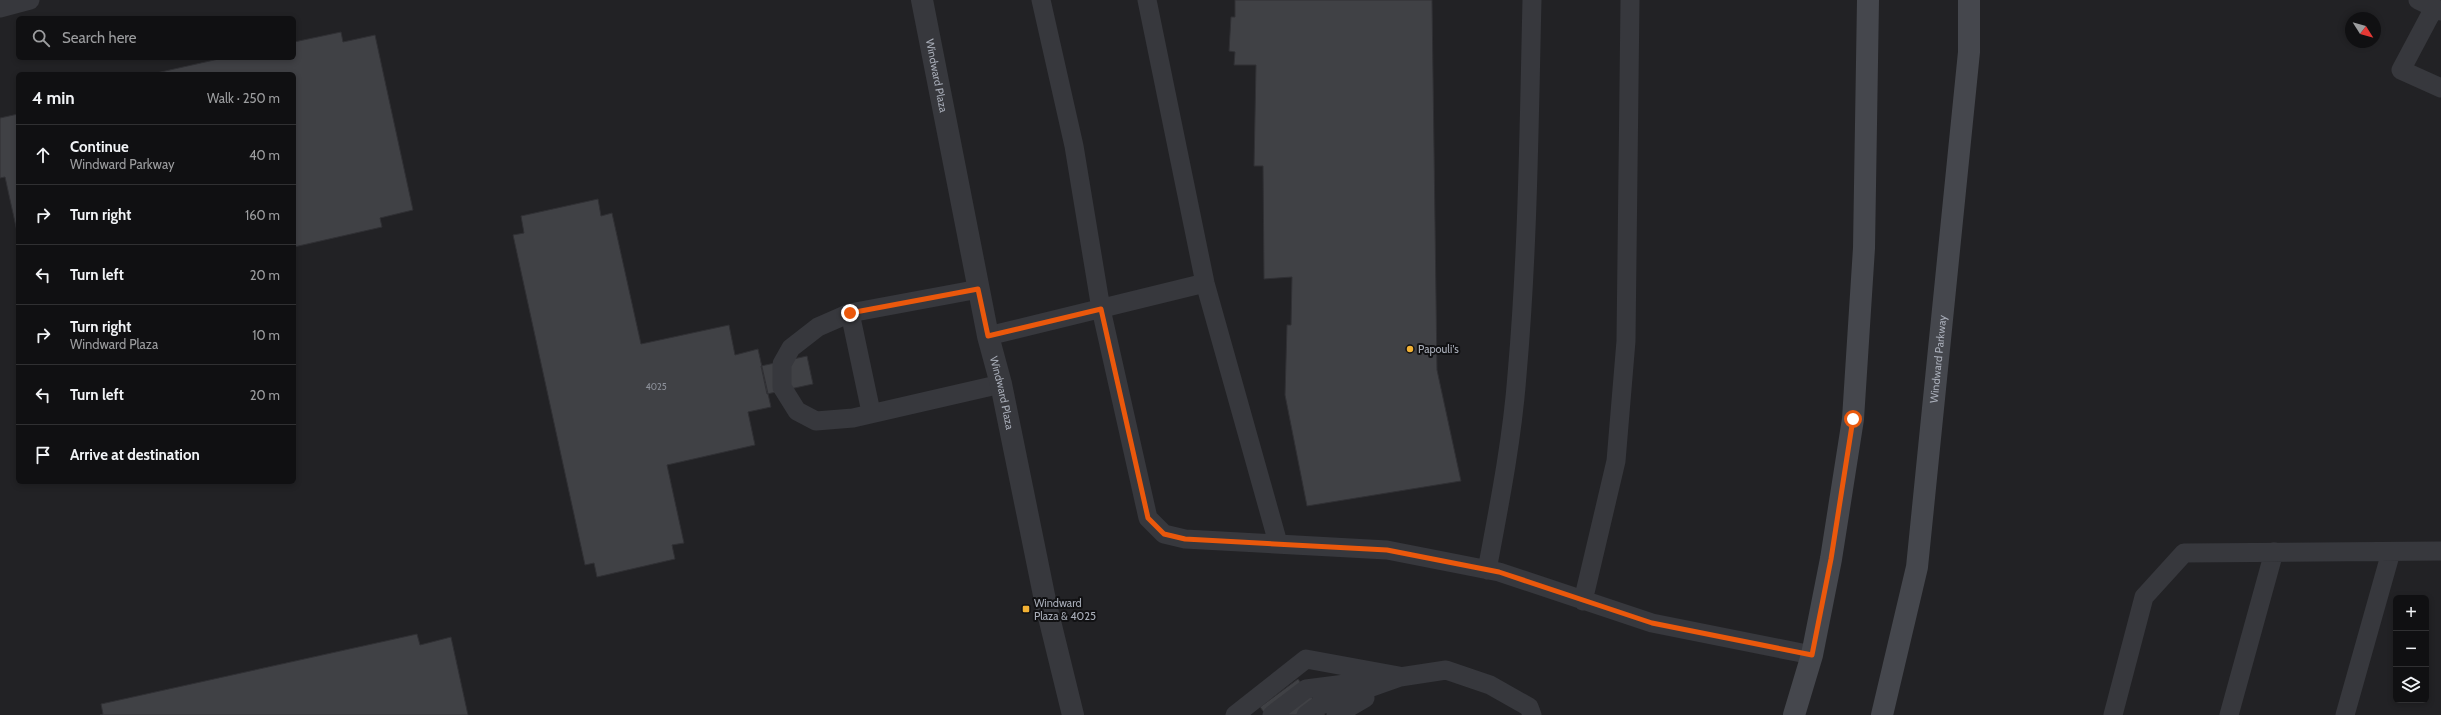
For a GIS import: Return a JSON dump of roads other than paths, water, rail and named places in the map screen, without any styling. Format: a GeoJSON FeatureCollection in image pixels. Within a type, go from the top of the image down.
{"type":"FeatureCollection","features":[{"type":"Feature","properties":{"kind":"main road"},"geometry":{"type":"LineString","coordinates":[[1794,715],[1812,655],[1831,559],[1853,419],[1864,248],[1868,0]]}},
{"type":"Feature","properties":{"kind":"main road","name":"Windward Parkway"},"geometry":{"type":"LineString","coordinates":[[1882,715],[1917,568],[1968,60],[1968,0]]}},
{"type":"Feature","properties":{"kind":"street","name":"Windward Plaza"},"geometry":{"type":"LineString","coordinates":[[922,0],[978,289],[988,336],[1001,384],[1046,605],[1073,715]]}},
{"type":"Feature","properties":{"kind":"lane"},"geometry":{"type":"LineString","coordinates":[[0,8],[30,0]]}},
{"type":"Feature","properties":{"kind":"lane"},"geometry":{"type":"LineString","coordinates":[[1041,0],[1074,146],[1101,309],[1148,518],[1164,534],[1185,539],[1387,550],[1487,570],[1652,623],[1812,655]]}},
{"type":"Feature","properties":{"kind":"lane"},"geometry":{"type":"LineString","coordinates":[[1147,0],[1205,284],[1278,543]]}},
{"type":"Feature","properties":{"kind":"lane"},"geometry":{"type":"LineString","coordinates":[[1487,570],[1500,504],[1517,377],[1526,253],[1532,0]]}},
{"type":"Feature","properties":{"kind":"lane"},"geometry":{"type":"LineString","coordinates":[[1583,601],[1616,461],[1626,341],[1630,0]]}},
{"type":"Feature","properties":{"kind":"lane"},"geometry":{"type":"LineString","coordinates":[[2431,6],[2400,70],[2441,88]]}},
{"type":"Feature","properties":{"kind":"lane"},"geometry":{"type":"LineString","coordinates":[[988,336],[1205,284]]}},
{"type":"Feature","properties":{"kind":"lane"},"geometry":{"type":"LineString","coordinates":[[978,289],[850,313],[818,327],[791,348],[782,364],[782,387],[797,411],[816,421],[853,418],[872,412],[1001,384]]}},
{"type":"Feature","properties":{"kind":"lane"},"geometry":{"type":"LineString","coordinates":[[850,313],[872,412]]}},
{"type":"Feature","properties":{"kind":"lane"},"geometry":{"type":"LineString","coordinates":[[2113,715],[2144,597],[2184,553],[2441,551]]}},
{"type":"Feature","properties":{"kind":"lane"},"geometry":{"type":"LineString","coordinates":[[2229,715],[2274,552]]}},
{"type":"Feature","properties":{"kind":"lane"},"geometry":{"type":"LineString","coordinates":[[2345,715],[2392,552]]}},
{"type":"Feature","properties":{"kind":"lane"},"geometry":{"type":"LineString","coordinates":[[1235,715],[1306,659],[1400,677]]}},
{"type":"Feature","properties":{"kind":"lane"},"geometry":{"type":"LineString","coordinates":[[1272,715],[1306,689],[1446,670],[1490,685],[1531,711]]}},
{"type":"Feature","properties":{"kind":"lane"},"geometry":{"type":"LineString","coordinates":[[1306,715],[1318,706],[1400,677]]}},
{"type":"Feature","properties":{"kind":"lane"},"geometry":{"type":"LineString","coordinates":[[1336,715],[1400,677]]}},
{"type":"Feature","properties":{"kind":"lane"},"geometry":{"type":"LineString","coordinates":[[1357,715],[1400,677]]}},
{"type":"Feature","properties":{"kind":"place","name":"Papouli's"},"geometry":{"type":"Point","coordinates":[1410,349]}},
{"type":"Feature","properties":{"kind":"place","name":"Windward Plaza & 4025"},"geometry":{"type":"Point","coordinates":[1026,609]}}]}
